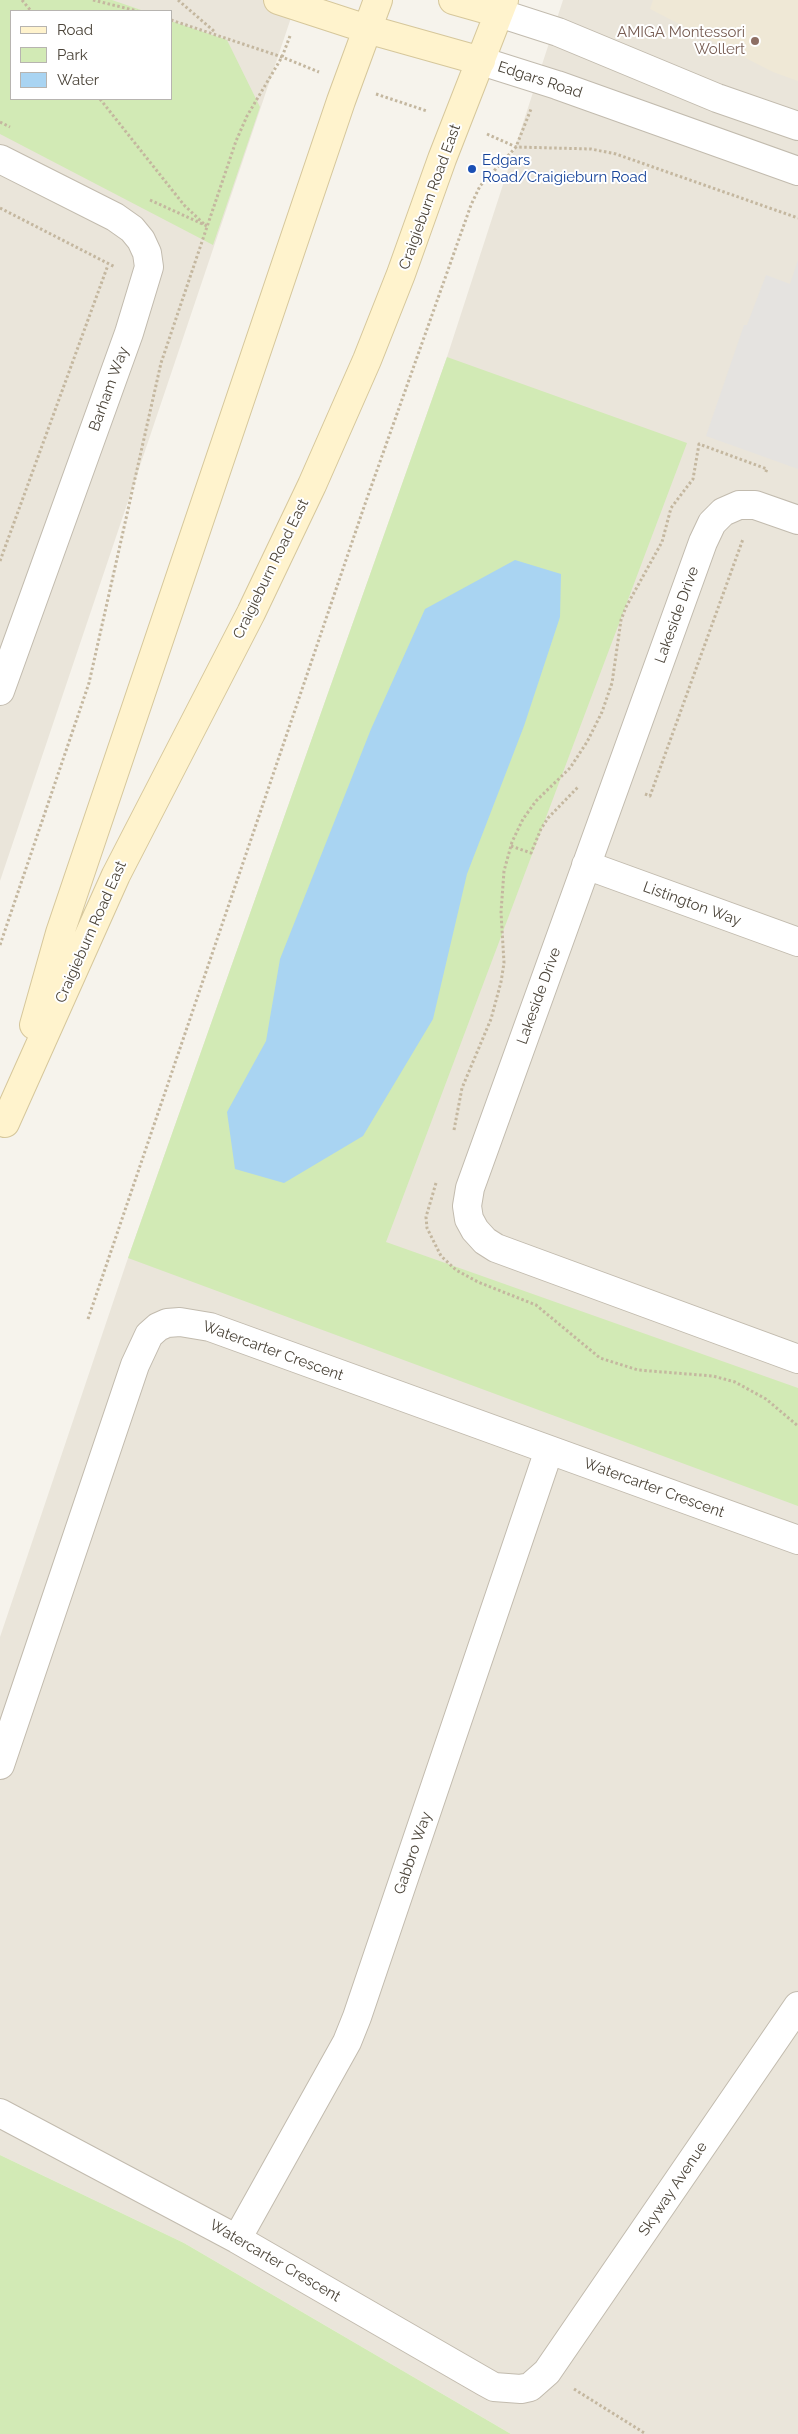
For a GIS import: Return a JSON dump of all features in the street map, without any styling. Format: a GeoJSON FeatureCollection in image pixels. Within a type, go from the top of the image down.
{"type":"FeatureCollection","features":[{"type":"Feature","properties":{"kind":"main road","name":"Craigieburn Road East"},"geometry":{"type":"LineString","coordinates":[[3,1131],[64,924],[378,0]]}},
{"type":"Feature","properties":{"kind":"main road"},"geometry":{"type":"LineString","coordinates":[[452,0],[501,6]]}},
{"type":"Feature","properties":{"kind":"main road","name":"Edgars Road"},"geometry":{"type":"LineString","coordinates":[[290,4],[481,61]]}},
{"type":"Feature","properties":{"kind":"main road","name":"Craigieburn Road East"},"geometry":{"type":"LineString","coordinates":[[3,1131],[116,875],[238,638],[312,485],[401,274],[442,159],[501,6]]}},
{"type":"Feature","properties":{"kind":"street"},"geometry":{"type":"LineString","coordinates":[[501,6],[558,32],[693,88],[798,126]]}},
{"type":"Feature","properties":{"kind":"street","name":"Edgars Road"},"geometry":{"type":"LineString","coordinates":[[481,61],[557,84],[798,171]]}},
{"type":"Feature","properties":{"kind":"street","name":"Barham Way"},"geometry":{"type":"LineString","coordinates":[[0,159],[106,212],[132,229],[141,240],[147,253],[149,267],[147,280],[0,691]]}},
{"type":"Feature","properties":{"kind":"street","name":"Lakeside Drive"},"geometry":{"type":"LineString","coordinates":[[798,520],[748,504],[739,505],[723,512],[712,523],[703,542],[470,1188],[467,1206],[470,1219],[485,1241],[496,1248],[798,1359]]}},
{"type":"Feature","properties":{"kind":"street","name":"Listington Way"},"geometry":{"type":"LineString","coordinates":[[586,866],[798,942]]}},
{"type":"Feature","properties":{"kind":"street","name":"Watercarter Crescent"},"geometry":{"type":"LineString","coordinates":[[0,1765],[141,1348],[158,1327],[180,1322],[199,1324],[798,1540]]}},
{"type":"Feature","properties":{"kind":"street","name":"Gabbro Way"},"geometry":{"type":"LineString","coordinates":[[237,2239],[326,2081],[354,2025],[548,1450]]}},
{"type":"Feature","properties":{"kind":"street","name":"Skyway Avenue"},"geometry":{"type":"LineString","coordinates":[[547,2372],[798,2006]]}},
{"type":"Feature","properties":{"kind":"street","name":"Watercarter Crescent"},"geometry":{"type":"LineString","coordinates":[[0,2113],[237,2239],[494,2387],[521,2389],[530,2387],[547,2372]]}},
{"type":"Feature","properties":{"kind":"path"},"geometry":{"type":"LineString","coordinates":[[22,0],[30,10]]}},
{"type":"Feature","properties":{"kind":"path"},"geometry":{"type":"LineString","coordinates":[[93,0],[132,10]]}},
{"type":"Feature","properties":{"kind":"path"},"geometry":{"type":"LineString","coordinates":[[178,0],[218,34]]}},
{"type":"Feature","properties":{"kind":"path"},"geometry":{"type":"LineString","coordinates":[[0,945],[89,683],[161,363],[207,226],[247,116],[282,57],[290,4]]}},
{"type":"Feature","properties":{"kind":"path"},"geometry":{"type":"LineString","coordinates":[[101,100],[184,205],[207,226]]}},
{"type":"Feature","properties":{"kind":"path"},"geometry":{"type":"LineString","coordinates":[[88,1319],[384,448],[471,204],[480,186],[516,147],[591,149],[616,154],[798,218]]}},
{"type":"Feature","properties":{"kind":"path"},"geometry":{"type":"LineString","coordinates":[[0,208],[108,265],[147,280]]}},
{"type":"Feature","properties":{"kind":"path"},"geometry":{"type":"LineString","coordinates":[[0,561],[108,265]]}},
{"type":"Feature","properties":{"kind":"path"},"geometry":{"type":"LineString","coordinates":[[454,1133],[462,1088],[491,1019],[501,982],[504,963],[502,904],[504,871],[511,846]]}},
{"type":"Feature","properties":{"kind":"path"},"geometry":{"type":"LineString","coordinates":[[436,1182],[426,1217],[427,1228],[441,1256],[456,1270],[478,1282],[536,1305],[600,1358],[638,1370],[713,1376],[735,1382],[766,1399],[798,1426]]}},
{"type":"Feature","properties":{"kind":"path"},"geometry":{"type":"LineString","coordinates":[[547,2372],[646,2434]]}},
{"type":"Feature","properties":{"kind":"shaded area"},"geometry":{"type":"Polygon","coordinates":[[[0,0],[297,0],[0,881],[0,0]]]}},
{"type":"Feature","properties":{"kind":"shaded area"},"geometry":{"type":"Polygon","coordinates":[[[563,0],[798,0],[798,2434],[511,2434],[184,2243],[0,2155],[0,1637],[128,1258],[447,357],[563,0]]]}},
{"type":"Feature","properties":{"kind":"shaded area","name":"AMIGA Montessori Wollert"},"geometry":{"type":"Polygon","coordinates":[[[653,0],[798,0],[798,81],[773,72],[650,9],[653,0]]]}},
{"type":"Feature","properties":{"kind":"shaded area"},"geometry":{"type":"Polygon","coordinates":[[[798,260],[798,469],[706,436],[744,325],[747,325],[766,275],[790,284],[798,260]]]}},
{"type":"Feature","properties":{"kind":"green space"},"geometry":{"type":"Polygon","coordinates":[[[0,0],[112,0],[141,10],[10,10],[10,100],[172,100],[172,21],[227,40],[260,107],[213,245],[0,134],[0,0]]]}},
{"type":"Feature","properties":{"kind":"green space"},"geometry":{"type":"Polygon","coordinates":[[[447,357],[687,443],[386,1242],[798,1388],[798,1506],[128,1258],[447,357]]]}},
{"type":"Feature","properties":{"kind":"green space"},"geometry":{"type":"Polygon","coordinates":[[[0,2155],[184,2243],[511,2434],[0,2434],[0,2155]]]}},
{"type":"Feature","properties":{"kind":"water"},"geometry":{"type":"Polygon","coordinates":[[[515,560],[561,574],[560,617],[524,726],[467,874],[433,1019],[363,1136],[284,1183],[235,1169],[227,1112],[266,1041],[280,959],[371,729],[425,609],[515,560]]]}},
{"type":"Feature","properties":{"kind":"place","name":"AMIGA Montessori Wollert"},"geometry":{"type":"Point","coordinates":[755,41]}},
{"type":"Feature","properties":{"kind":"place","name":"Edgars Road/Craigieburn Road"},"geometry":{"type":"Point","coordinates":[472,169]}}]}
